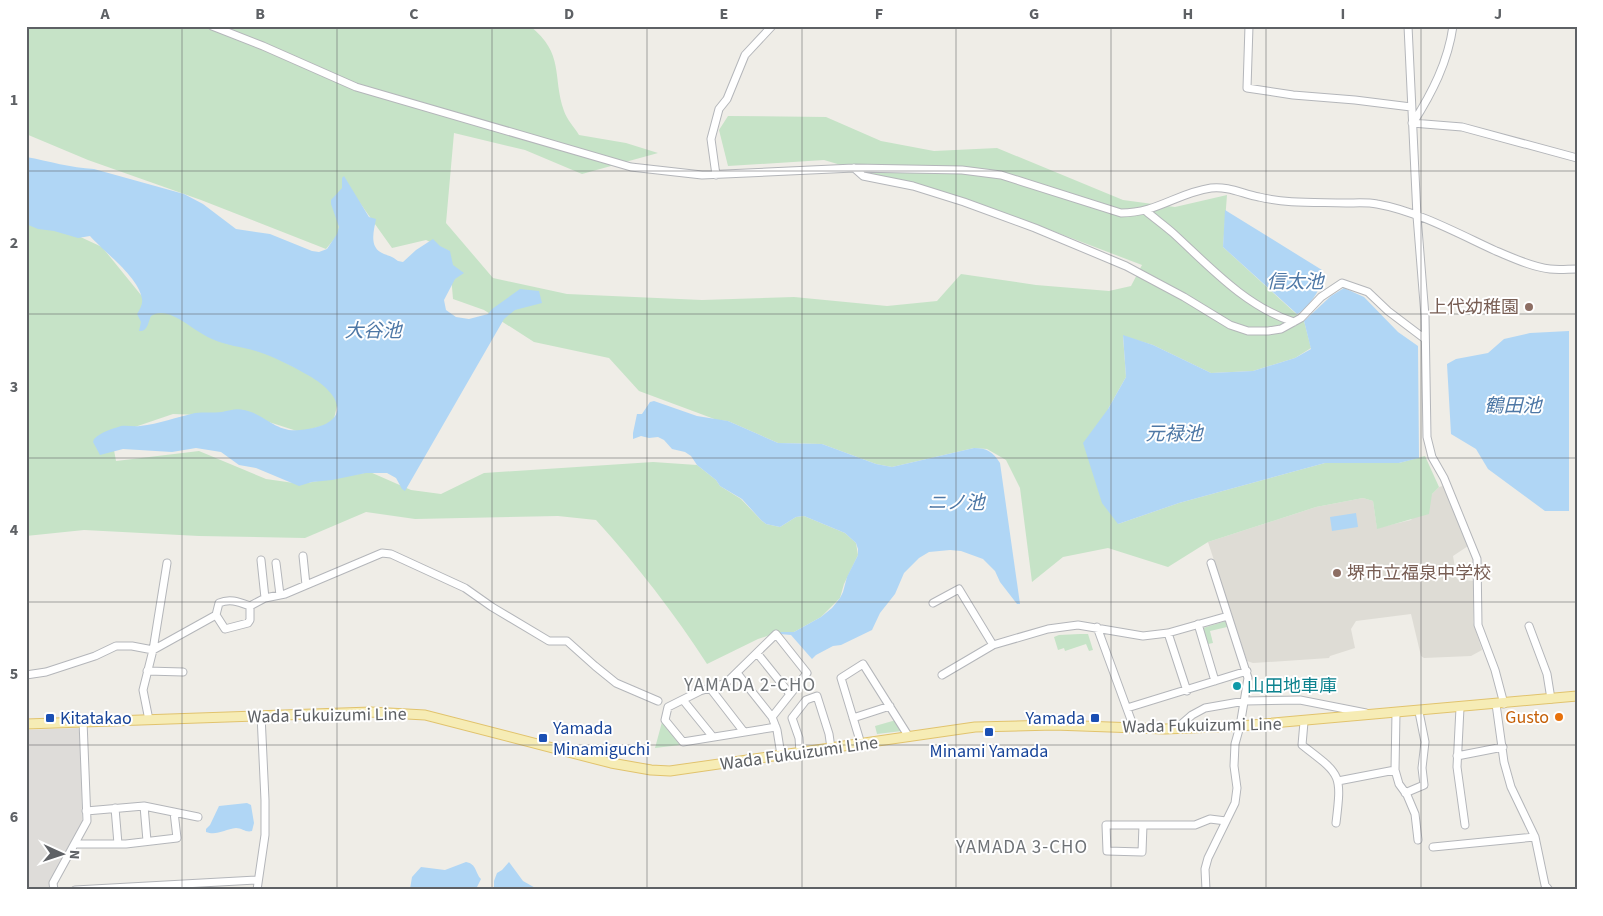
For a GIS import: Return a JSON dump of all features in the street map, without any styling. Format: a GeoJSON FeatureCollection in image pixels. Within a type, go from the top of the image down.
{"type":"FeatureCollection","features":[{"type":"Feature","properties":{"kind":"main road","name":"Wada Fukuizumi Line"},"geometry":{"type":"LineString","coordinates":[[26,724],[371,712],[425,715],[611,763],[651,770],[670,771],[981,727],[1054,725],[1178,728],[1240,726],[1419,712],[1577,696]]}},
{"type":"Feature","properties":{"kind":"street"},"geometry":{"type":"LineString","coordinates":[[212,26],[356,87],[631,167],[674,173],[716,175],[854,168],[962,170],[1002,174],[1121,213],[1146,211],[1192,192],[1214,188],[1230,189],[1281,202],[1374,204],[1395,208],[1417,216],[1532,265],[1549,269],[1577,269]]}},
{"type":"Feature","properties":{"kind":"street"},"geometry":{"type":"LineString","coordinates":[[716,175],[711,139],[718,109],[727,99],[745,55],[772,26]]}},
{"type":"Feature","properties":{"kind":"street"},"geometry":{"type":"LineString","coordinates":[[1249,26],[1247,88],[1293,95],[1412,107]]}},
{"type":"Feature","properties":{"kind":"street"},"geometry":{"type":"LineString","coordinates":[[1408,26],[1425,339],[1427,437],[1432,457],[1444,478],[1477,559],[1478,625],[1495,670],[1500,704],[1504,762],[1511,787],[1535,837],[1546,885],[1549,890]]}},
{"type":"Feature","properties":{"kind":"street"},"geometry":{"type":"LineString","coordinates":[[1412,123],[1429,96],[1450,48],[1453,26]]}},
{"type":"Feature","properties":{"kind":"street"},"geometry":{"type":"LineString","coordinates":[[1412,123],[1462,127],[1577,158]]}},
{"type":"Feature","properties":{"kind":"street"},"geometry":{"type":"LineString","coordinates":[[854,168],[863,176],[913,186],[1035,228],[1146,276],[1230,325],[1248,331],[1281,329],[1301,318],[1321,296],[1342,282],[1368,292],[1388,311],[1425,339]]}},
{"type":"Feature","properties":{"kind":"street"},"geometry":{"type":"LineString","coordinates":[[1146,211],[1171,231],[1229,285],[1262,307],[1294,322]]}},
{"type":"Feature","properties":{"kind":"street"},"geometry":{"type":"LineString","coordinates":[[250,606],[250,620],[248,624],[225,629],[216,615],[218,603],[225,600],[236,601],[250,606],[265,598],[280,595],[306,585],[382,553],[391,554],[465,588],[492,607],[549,641],[567,641],[616,682],[658,701]]}},
{"type":"Feature","properties":{"kind":"street"},"geometry":{"type":"LineString","coordinates":[[303,556],[306,585]]}},
{"type":"Feature","properties":{"kind":"street"},"geometry":{"type":"LineString","coordinates":[[261,560],[265,598]]}},
{"type":"Feature","properties":{"kind":"street"},"geometry":{"type":"LineString","coordinates":[[276,562],[280,595]]}},
{"type":"Feature","properties":{"kind":"street"},"geometry":{"type":"LineString","coordinates":[[149,720],[143,690],[153,650],[167,563]]}},
{"type":"Feature","properties":{"kind":"street"},"geometry":{"type":"LineString","coordinates":[[1206,890],[1208,858],[1235,803],[1237,788],[1234,766],[1235,744],[1245,701],[1248,678],[1211,563]]}},
{"type":"Feature","properties":{"kind":"street"},"geometry":{"type":"LineString","coordinates":[[933,603],[959,589],[993,645]]}},
{"type":"Feature","properties":{"kind":"street"},"geometry":{"type":"LineString","coordinates":[[26,675],[53,670],[95,656],[116,646],[132,646],[153,650],[216,615]]}},
{"type":"Feature","properties":{"kind":"street"},"geometry":{"type":"LineString","coordinates":[[942,675],[993,645],[1048,630],[1078,625],[1143,636],[1168,633],[1228,616]]}},
{"type":"Feature","properties":{"kind":"street"},"geometry":{"type":"LineString","coordinates":[[1198,624],[1215,681]]}},
{"type":"Feature","properties":{"kind":"street"},"geometry":{"type":"LineString","coordinates":[[1529,626],[1547,674],[1551,699]]}},
{"type":"Feature","properties":{"kind":"street"},"geometry":{"type":"LineString","coordinates":[[1097,627],[1134,728]]}},
{"type":"Feature","properties":{"kind":"street"},"geometry":{"type":"LineString","coordinates":[[1168,633],[1187,691]]}},
{"type":"Feature","properties":{"kind":"street"},"geometry":{"type":"LineString","coordinates":[[772,717],[807,673],[776,634],[726,683],[668,707],[665,720],[682,742],[776,727]]}},
{"type":"Feature","properties":{"kind":"street"},"geometry":{"type":"LineString","coordinates":[[757,653],[790,694]]}},
{"type":"Feature","properties":{"kind":"street"},"geometry":{"type":"LineString","coordinates":[[860,744],[841,678],[863,664],[909,737]]}},
{"type":"Feature","properties":{"kind":"street"},"geometry":{"type":"LineString","coordinates":[[147,671],[183,672]]}},
{"type":"Feature","properties":{"kind":"street"},"geometry":{"type":"LineString","coordinates":[[1127,708],[1247,671]]}},
{"type":"Feature","properties":{"kind":"street"},"geometry":{"type":"LineString","coordinates":[[736,673],[772,717],[776,727],[781,755]]}},
{"type":"Feature","properties":{"kind":"street"},"geometry":{"type":"LineString","coordinates":[[710,688],[744,732]]}},
{"type":"Feature","properties":{"kind":"street"},"geometry":{"type":"LineString","coordinates":[[800,752],[799,738],[792,718],[806,700],[817,696],[829,734],[831,748]]}},
{"type":"Feature","properties":{"kind":"street"},"geometry":{"type":"LineString","coordinates":[[683,700],[713,737]]}},
{"type":"Feature","properties":{"kind":"street"},"geometry":{"type":"LineString","coordinates":[[1178,728],[1192,715],[1206,708],[1245,701],[1300,700],[1378,715]]}},
{"type":"Feature","properties":{"kind":"street"},"geometry":{"type":"LineString","coordinates":[[853,718],[890,706]]}},
{"type":"Feature","properties":{"kind":"street"},"geometry":{"type":"LineString","coordinates":[[1460,708],[1457,767],[1465,825]]}},
{"type":"Feature","properties":{"kind":"street"},"geometry":{"type":"LineString","coordinates":[[1406,793],[1424,784],[1422,768],[1425,742],[1419,712]]}},
{"type":"Feature","properties":{"kind":"street"},"geometry":{"type":"LineString","coordinates":[[1396,713],[1395,770],[1399,784],[1406,793],[1415,814],[1418,840]]}},
{"type":"Feature","properties":{"kind":"street"},"geometry":{"type":"LineString","coordinates":[[257,890],[265,836],[261,715]]}},
{"type":"Feature","properties":{"kind":"street"},"geometry":{"type":"LineString","coordinates":[[54,890],[54,883],[87,821],[83,721]]}},
{"type":"Feature","properties":{"kind":"street"},"geometry":{"type":"LineString","coordinates":[[1304,722],[1302,745],[1331,767],[1338,781],[1340,790],[1336,823]]}},
{"type":"Feature","properties":{"kind":"street"},"geometry":{"type":"LineString","coordinates":[[1457,756],[1502,747]]}},
{"type":"Feature","properties":{"kind":"street"},"geometry":{"type":"LineString","coordinates":[[1338,781],[1395,770]]}},
{"type":"Feature","properties":{"kind":"street"},"geometry":{"type":"LineString","coordinates":[[86,811],[144,806],[198,817]]}},
{"type":"Feature","properties":{"kind":"street"},"geometry":{"type":"LineString","coordinates":[[144,806],[147,841]]}},
{"type":"Feature","properties":{"kind":"street"},"geometry":{"type":"LineString","coordinates":[[115,808],[118,844]]}},
{"type":"Feature","properties":{"kind":"street"},"geometry":{"type":"LineString","coordinates":[[75,844],[118,844],[176,838],[174,812]]}},
{"type":"Feature","properties":{"kind":"street"},"geometry":{"type":"LineString","coordinates":[[1143,825],[1142,852],[1106,851],[1106,826],[1143,825],[1195,825],[1210,819],[1226,821]]}},
{"type":"Feature","properties":{"kind":"street"},"geometry":{"type":"LineString","coordinates":[[1433,847],[1535,837]]}},
{"type":"Feature","properties":{"kind":"street"},"geometry":{"type":"LineString","coordinates":[[75,890],[258,880]]}},
{"type":"Feature","properties":{"kind":"shaded area","name":"堺市立福泉中学校"},"geometry":{"type":"Polygon","coordinates":[[[1443,486],[1468,546],[1453,556],[1457,579],[1474,581],[1473,622],[1482,650],[1471,656],[1424,658],[1421,656],[1411,614],[1356,621],[1351,629],[1355,648],[1330,656],[1329,658],[1253,663],[1247,661],[1208,542],[1316,507],[1363,498],[1373,501],[1377,528],[1411,520],[1432,494],[1439,487],[1443,486]]]}},
{"type":"Feature","properties":{"kind":"shaded area"},"geometry":{"type":"Polygon","coordinates":[[[78,728],[81,731],[82,822],[59,863],[51,884],[51,890],[26,890],[26,730],[78,728]]]}},
{"type":"Feature","properties":{"kind":"green space"},"geometry":{"type":"Polygon","coordinates":[[[26,26],[530,26],[541,36],[553,56],[564,111],[579,135],[626,143],[658,153],[582,174],[525,150],[454,133],[446,223],[493,278],[567,294],[702,300],[794,297],[887,306],[937,301],[961,274],[1036,285],[1109,291],[1131,286],[1142,265],[1016,217],[824,160],[728,166],[719,130],[728,116],[826,117],[881,141],[934,151],[997,148],[1123,200],[1175,207],[1227,195],[1223,247],[1304,321],[1311,348],[1295,358],[1253,371],[1211,373],[1153,345],[1123,336],[1126,377],[1108,409],[1118,524],[1179,503],[1325,463],[1399,463],[1425,456],[1439,487],[1432,494],[1429,514],[1377,529],[1373,501],[1363,498],[1316,507],[1208,542],[1168,567],[1108,548],[1063,557],[1032,582],[1020,488],[1006,460],[987,449],[974,448],[892,467],[876,464],[822,444],[778,443],[728,421],[717,420],[639,391],[609,358],[534,342],[484,310],[453,299],[449,251],[426,240],[392,248],[355,196],[338,202],[339,233],[326,249],[201,200],[88,160],[26,134],[26,26]]]}},
{"type":"Feature","properties":{"kind":"green space"},"geometry":{"type":"Polygon","coordinates":[[[26,219],[74,234],[102,247],[154,311],[187,313],[320,380],[339,397],[333,423],[300,432],[253,417],[173,414],[123,431],[112,439],[116,461],[199,451],[266,479],[301,484],[370,472],[411,490],[441,494],[484,473],[653,462],[697,465],[716,480],[720,486],[741,499],[766,524],[780,527],[796,517],[804,516],[845,533],[856,543],[858,555],[844,584],[840,598],[821,617],[794,632],[779,632],[758,639],[707,664],[682,626],[626,554],[596,520],[558,516],[415,519],[366,512],[305,538],[199,536],[84,530],[26,536],[26,219]]]}},
{"type":"Feature","properties":{"kind":"green space"},"geometry":{"type":"Polygon","coordinates":[[[1226,621],[1227,627],[1210,631],[1213,643],[1208,644],[1203,628],[1226,621]]]}},
{"type":"Feature","properties":{"kind":"green space"},"geometry":{"type":"Polygon","coordinates":[[[1088,634],[1093,650],[1089,651],[1086,644],[1065,651],[1064,648],[1058,650],[1054,637],[1059,635],[1088,634]]]}},
{"type":"Feature","properties":{"kind":"green space"},"geometry":{"type":"Polygon","coordinates":[[[896,720],[902,731],[877,734],[875,726],[896,720]]]}},
{"type":"Feature","properties":{"kind":"green space"},"geometry":{"type":"Polygon","coordinates":[[[662,722],[680,745],[655,748],[662,722]]]}},
{"type":"Feature","properties":{"kind":"water","name":"大谷池"},"geometry":{"type":"Polygon","coordinates":[[[26,157],[68,166],[94,169],[184,194],[203,204],[236,229],[270,234],[319,252],[327,249],[337,234],[339,227],[331,200],[342,188],[342,178],[344,176],[369,217],[376,219],[373,239],[379,251],[403,262],[416,250],[433,239],[440,246],[450,251],[453,265],[464,273],[455,279],[444,300],[446,310],[456,317],[469,319],[488,314],[520,289],[539,291],[542,303],[515,310],[504,319],[405,491],[396,478],[387,473],[366,473],[299,486],[256,468],[239,465],[221,452],[196,448],[172,452],[123,449],[100,455],[93,442],[94,439],[103,433],[121,426],[147,425],[195,413],[239,409],[258,415],[284,429],[300,430],[318,427],[329,422],[336,415],[337,407],[328,390],[299,370],[265,354],[212,339],[183,321],[165,313],[151,316],[146,328],[139,331],[141,322],[137,314],[142,301],[135,282],[90,236],[78,238],[54,231],[38,229],[26,224],[26,157]]]}},
{"type":"Feature","properties":{"kind":"water","name":"信太池"},"geometry":{"type":"Polygon","coordinates":[[[1225,210],[1322,270],[1323,275],[1319,288],[1307,307],[1297,314],[1223,247],[1225,210]]]}},
{"type":"Feature","properties":{"kind":"water","name":"元禄池"},"geometry":{"type":"Polygon","coordinates":[[[1344,288],[1364,297],[1398,332],[1418,346],[1419,458],[1399,463],[1325,463],[1179,503],[1118,524],[1102,503],[1083,443],[1108,409],[1126,377],[1123,335],[1153,345],[1211,373],[1253,371],[1295,358],[1311,349],[1304,321],[1331,296],[1344,288]]]}},
{"type":"Feature","properties":{"kind":"water","name":"鶴田池"},"geometry":{"type":"Polygon","coordinates":[[[1569,331],[1569,511],[1545,511],[1488,469],[1476,449],[1451,434],[1447,364],[1456,359],[1488,353],[1504,339],[1530,333],[1569,331]]]}},
{"type":"Feature","properties":{"kind":"water","name":"ニノ池"},"geometry":{"type":"Polygon","coordinates":[[[654,401],[697,416],[728,421],[778,443],[822,444],[876,464],[892,467],[974,448],[989,451],[1000,463],[1020,604],[1017,604],[1000,582],[995,571],[983,559],[961,551],[929,552],[919,558],[904,573],[895,594],[880,613],[872,630],[841,645],[833,646],[812,659],[791,635],[780,634],[779,632],[794,632],[821,617],[832,608],[843,592],[847,577],[858,555],[856,543],[845,533],[804,516],[796,517],[780,527],[766,524],[742,499],[720,486],[716,480],[697,465],[691,456],[685,452],[672,449],[664,440],[658,437],[649,438],[641,436],[633,439],[637,414],[642,414],[650,402],[654,401]]]}},
{"type":"Feature","properties":{"kind":"water"},"geometry":{"type":"Polygon","coordinates":[[[1356,513],[1358,527],[1332,531],[1330,517],[1356,513]]]}},
{"type":"Feature","properties":{"kind":"water"},"geometry":{"type":"Polygon","coordinates":[[[247,803],[251,805],[254,823],[252,831],[236,828],[217,833],[206,832],[219,806],[247,803]]]}},
{"type":"Feature","properties":{"kind":"water"},"geometry":{"type":"Polygon","coordinates":[[[466,862],[474,867],[481,879],[476,889],[410,889],[412,877],[421,867],[445,870],[466,862]]]}},
{"type":"Feature","properties":{"kind":"water"},"geometry":{"type":"Polygon","coordinates":[[[509,862],[523,881],[539,890],[494,890],[494,881],[497,873],[509,862]]]}},
{"type":"Feature","properties":{"kind":"place","name":"上代幼稚園"},"geometry":{"type":"Point","coordinates":[1529,307]}},
{"type":"Feature","properties":{"kind":"place","name":"堺市立福泉中学校"},"geometry":{"type":"Point","coordinates":[1337,573]}},
{"type":"Feature","properties":{"kind":"place","name":"山田地車庫"},"geometry":{"type":"Point","coordinates":[1237,686]}},
{"type":"Feature","properties":{"kind":"place","name":"Gusto"},"geometry":{"type":"Point","coordinates":[1559,717]}},
{"type":"Feature","properties":{"kind":"place","name":"Kitatakao"},"geometry":{"type":"Point","coordinates":[50,718]}},
{"type":"Feature","properties":{"kind":"place","name":"Yamada"},"geometry":{"type":"Point","coordinates":[1095,718]}},
{"type":"Feature","properties":{"kind":"place","name":"Minami Yamada"},"geometry":{"type":"Point","coordinates":[989,732]}},
{"type":"Feature","properties":{"kind":"place","name":"Yamada Minamiguchi"},"geometry":{"type":"Point","coordinates":[543,738]}},
{"type":"Feature","properties":{"kind":"district","name":"YAMADA 2-CHO"},"geometry":{"type":"Point","coordinates":[750,684]}},
{"type":"Feature","properties":{"kind":"district","name":"YAMADA 3-CHO"},"geometry":{"type":"Point","coordinates":[1022,846]}}]}
